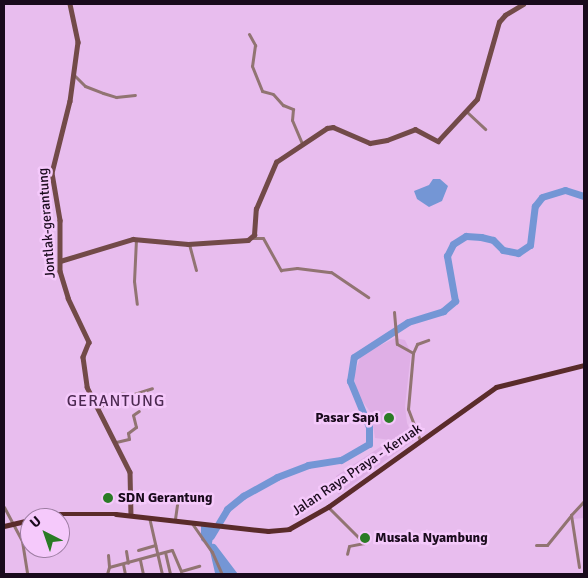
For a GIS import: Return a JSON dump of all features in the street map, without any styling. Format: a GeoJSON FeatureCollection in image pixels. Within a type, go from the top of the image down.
{"type":"FeatureCollection","features":[{"type":"Feature","properties":{"kind":"main road","name":"Jalan Raya Praya - Keruak"},"geometry":{"type":"LineString","coordinates":[[70,514],[131,515],[228,527],[282,530],[308,520],[328,507],[496,387],[584,365]]}},
{"type":"Feature","properties":{"kind":"main road"},"geometry":{"type":"LineString","coordinates":[[4,526],[20,523]]}},
{"type":"Feature","properties":{"kind":"street","name":"Jontlak-gerantung"},"geometry":{"type":"LineString","coordinates":[[70,4],[78,38],[72,73],[70,101],[52,173],[60,220],[60,261],[65,289],[89,340],[83,357],[89,392],[116,442],[132,478],[131,515]]}},
{"type":"Feature","properties":{"kind":"street"},"geometry":{"type":"LineString","coordinates":[[252,238],[256,209],[275,165],[331,127],[370,143],[387,140],[417,129],[437,141],[467,112],[484,82],[502,18],[523,4]]}},
{"type":"Feature","properties":{"kind":"street"},"geometry":{"type":"LineString","coordinates":[[249,34],[255,45],[252,66],[262,91],[273,94],[283,105],[293,108],[292,120],[303,145]]}},
{"type":"Feature","properties":{"kind":"street"},"geometry":{"type":"LineString","coordinates":[[72,73],[85,86],[103,94],[116,97],[135,95]]}},
{"type":"Feature","properties":{"kind":"street"},"geometry":{"type":"LineString","coordinates":[[467,112],[485,129]]}},
{"type":"Feature","properties":{"kind":"street"},"geometry":{"type":"LineString","coordinates":[[60,261],[136,239],[188,244],[245,241],[252,238],[263,238],[281,270],[297,268],[331,272],[368,297]]}},
{"type":"Feature","properties":{"kind":"street"},"geometry":{"type":"LineString","coordinates":[[136,239],[134,282],[138,304]]}},
{"type":"Feature","properties":{"kind":"street"},"geometry":{"type":"LineString","coordinates":[[188,244],[196,270]]}},
{"type":"Feature","properties":{"kind":"street"},"geometry":{"type":"LineString","coordinates":[[394,312],[397,344],[413,354]]}},
{"type":"Feature","properties":{"kind":"street"},"geometry":{"type":"LineString","coordinates":[[420,441],[412,427],[408,409],[413,354],[417,344],[428,340]]}},
{"type":"Feature","properties":{"kind":"street"},"geometry":{"type":"LineString","coordinates":[[98,408],[122,393],[131,395],[152,388]]}},
{"type":"Feature","properties":{"kind":"street"},"geometry":{"type":"LineString","coordinates":[[116,442],[128,439],[128,433],[136,427],[133,415],[139,411]]}},
{"type":"Feature","properties":{"kind":"street"},"geometry":{"type":"LineString","coordinates":[[175,519],[178,497]]}},
{"type":"Feature","properties":{"kind":"street"},"geometry":{"type":"LineString","coordinates":[[536,545],[544,546],[551,542],[584,501]]}},
{"type":"Feature","properties":{"kind":"street"},"geometry":{"type":"LineString","coordinates":[[328,507],[364,543],[349,546],[347,554]]}},
{"type":"Feature","properties":{"kind":"street"},"geometry":{"type":"LineString","coordinates":[[4,508],[22,541],[27,573]]}},
{"type":"Feature","properties":{"kind":"street"},"geometry":{"type":"LineString","coordinates":[[571,515],[579,567]]}},
{"type":"Feature","properties":{"kind":"street"},"geometry":{"type":"LineString","coordinates":[[149,517],[162,574]]}},
{"type":"Feature","properties":{"kind":"street"},"geometry":{"type":"LineString","coordinates":[[190,521],[212,552],[222,574]]}},
{"type":"Feature","properties":{"kind":"street"},"geometry":{"type":"LineString","coordinates":[[138,550],[155,545]]}},
{"type":"Feature","properties":{"kind":"street"},"geometry":{"type":"LineString","coordinates":[[126,551],[128,563]]}},
{"type":"Feature","properties":{"kind":"street"},"geometry":{"type":"LineString","coordinates":[[165,552],[170,574]]}},
{"type":"Feature","properties":{"kind":"street"},"geometry":{"type":"LineString","coordinates":[[110,568],[165,552],[174,552],[181,571],[198,566]]}},
{"type":"Feature","properties":{"kind":"street"},"geometry":{"type":"LineString","coordinates":[[107,574],[110,568],[108,555]]}},
{"type":"Feature","properties":{"kind":"street"},"geometry":{"type":"LineString","coordinates":[[140,560],[143,574]]}},
{"type":"Feature","properties":{"kind":"street"},"geometry":{"type":"LineString","coordinates":[[123,564],[125,574]]}},
{"type":"Feature","properties":{"kind":"shaded area","name":"Pasar Sapi"},"geometry":{"type":"Polygon","coordinates":[[[395,338],[405,340],[411,353],[405,406],[407,423],[414,440],[338,495],[336,476],[391,440],[375,438],[371,413],[357,394],[354,375],[361,355],[395,338]]]}},
{"type":"Feature","properties":{"kind":"shaded area"},"geometry":{"type":"Polygon","coordinates":[[[584,504],[584,518],[573,519],[573,512],[584,504]]]}},
{"type":"Feature","properties":{"kind":"water"},"geometry":{"type":"Polygon","coordinates":[[[433,179],[440,179],[448,186],[442,201],[429,207],[417,199],[414,191],[429,185],[433,179]]]}},
{"type":"Feature","properties":{"kind":"water"},"geometry":{"type":"Polygon","coordinates":[[[201,525],[215,527],[212,543],[221,561],[234,574],[215,573],[209,547],[201,540],[201,525]]]}},
{"type":"Feature","properties":{"kind":"waterway"},"geometry":{"type":"LineString","coordinates":[[211,536],[227,509],[243,496],[277,477],[308,465],[341,460],[369,444],[369,427],[350,381],[354,357],[408,322],[443,311],[455,301],[447,256],[453,244],[466,236],[481,237],[493,240],[503,250],[518,253],[530,245],[535,206],[542,197],[565,190],[584,196]]}},
{"type":"Feature","properties":{"kind":"waterway"},"geometry":{"type":"LineString","coordinates":[[213,547],[233,574]]}},
{"type":"Feature","properties":{"kind":"place","name":"Pasar Sapi"},"geometry":{"type":"Point","coordinates":[389,418]}},
{"type":"Feature","properties":{"kind":"place","name":"SDN Gerantung"},"geometry":{"type":"Point","coordinates":[108,498]}},
{"type":"Feature","properties":{"kind":"place","name":"Musala Nyambung"},"geometry":{"type":"Point","coordinates":[365,538]}},
{"type":"Feature","properties":{"kind":"district","name":"GERANTUNG"},"geometry":{"type":"Point","coordinates":[116,401]}}]}
